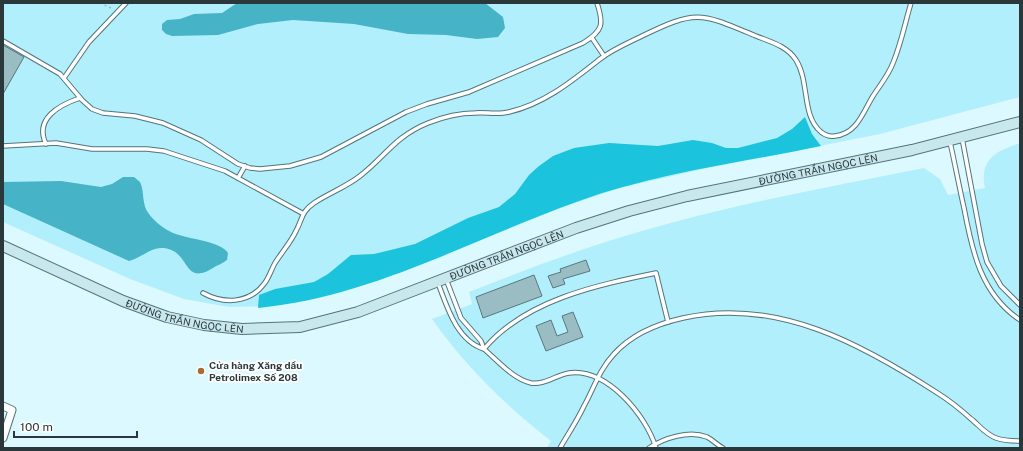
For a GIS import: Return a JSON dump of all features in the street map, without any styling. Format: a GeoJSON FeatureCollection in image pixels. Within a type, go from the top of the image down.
{"type":"FeatureCollection","features":[{"type":"Feature","properties":{"kind":"street","name":"ĐƯỜNG TRẦN NGỌC LÊN"},"geometry":{"type":"LineString","coordinates":[[3,246],[148,312],[185,321],[223,327],[281,328],[314,324],[358,312],[442,281],[576,228],[645,206],[950,141],[1020,122]]}},
{"type":"Feature","properties":{"kind":"street"},"geometry":{"type":"LineString","coordinates":[[3,406],[12,410],[3,438]]}},
{"type":"Feature","properties":{"kind":"lane"},"geometry":{"type":"LineString","coordinates":[[64,78],[80,53],[126,3]]}},
{"type":"Feature","properties":{"kind":"lane"},"geometry":{"type":"LineString","coordinates":[[3,41],[54,70],[64,78],[80,98],[97,111],[149,119],[180,130],[201,140],[245,166],[255,169],[280,168],[321,157],[406,112],[427,104],[469,92],[567,51],[592,38],[599,30],[602,23],[597,3]]}},
{"type":"Feature","properties":{"kind":"lane"},"geometry":{"type":"LineString","coordinates":[[203,293],[219,299],[230,301],[243,299],[255,293],[265,284],[275,264],[295,234],[302,213],[314,203],[359,177],[391,146],[416,129],[456,114],[474,112],[501,113],[527,106],[567,85],[604,56],[675,20],[699,17],[725,22],[779,46],[792,54],[801,70],[813,122],[822,133],[835,136],[846,133],[859,122],[871,98],[887,76],[898,49],[911,3]]}},
{"type":"Feature","properties":{"kind":"lane"},"geometry":{"type":"LineString","coordinates":[[592,38],[604,56]]}},
{"type":"Feature","properties":{"kind":"lane"},"geometry":{"type":"LineString","coordinates":[[46,144],[42,130],[47,117],[65,104],[80,98]]}},
{"type":"Feature","properties":{"kind":"lane"},"geometry":{"type":"LineString","coordinates":[[962,138],[986,258],[991,271],[1001,286],[1020,305]]}},
{"type":"Feature","properties":{"kind":"lane"},"geometry":{"type":"LineString","coordinates":[[950,141],[971,247],[977,266],[993,294],[1006,310],[1020,320]]}},
{"type":"Feature","properties":{"kind":"lane"},"geometry":{"type":"LineString","coordinates":[[3,146],[65,144],[92,149],[159,150],[215,166],[302,213]]}},
{"type":"Feature","properties":{"kind":"lane"},"geometry":{"type":"LineString","coordinates":[[238,178],[245,166]]}},
{"type":"Feature","properties":{"kind":"lane"},"geometry":{"type":"LineString","coordinates":[[484,349],[505,328],[535,309],[592,288],[656,273],[668,322]]}},
{"type":"Feature","properties":{"kind":"lane"},"geometry":{"type":"LineString","coordinates":[[442,281],[450,313],[461,331],[475,346],[484,349],[516,376],[528,382],[542,383],[563,374],[574,372],[596,378],[621,394],[637,410],[648,428],[655,446]]}},
{"type":"Feature","properties":{"kind":"lane"},"geometry":{"type":"LineString","coordinates":[[442,281],[462,318],[481,341],[484,349]]}},
{"type":"Feature","properties":{"kind":"lane"},"geometry":{"type":"LineString","coordinates":[[560,448],[584,408],[596,378],[607,361],[629,340],[638,334],[668,322],[703,315],[732,313],[779,317],[813,326],[861,348],[925,385],[964,412],[991,436],[1002,440],[1020,441]]}},
{"type":"Feature","properties":{"kind":"lane"},"geometry":{"type":"LineString","coordinates":[[649,448],[667,438],[700,436],[710,439],[723,448]]}},
{"type":"Feature","properties":{"kind":"path"},"geometry":{"type":"LineString","coordinates":[[100,3],[119,10]]}},
{"type":"Feature","properties":{"kind":"shaded area"},"geometry":{"type":"Polygon","coordinates":[[[3,3],[1020,3],[1020,97],[880,134],[708,168],[619,188],[558,209],[383,279],[338,293],[273,306],[229,307],[184,299],[130,279],[3,222],[3,3]]]}},
{"type":"Feature","properties":{"kind":"shaded area"},"geometry":{"type":"Polygon","coordinates":[[[237,3],[485,3],[503,17],[505,28],[498,37],[477,39],[446,35],[408,34],[354,24],[293,20],[258,24],[218,35],[172,36],[166,34],[162,30],[162,24],[167,20],[180,19],[194,14],[222,13],[237,3]]]}},
{"type":"Feature","properties":{"kind":"shaded area"},"geometry":{"type":"Polygon","coordinates":[[[805,117],[812,134],[821,146],[698,169],[608,191],[539,216],[421,265],[381,279],[341,292],[300,302],[258,308],[259,295],[275,289],[314,282],[328,274],[351,255],[374,254],[415,244],[468,218],[499,207],[515,194],[529,175],[539,166],[553,156],[574,148],[609,143],[658,146],[693,140],[712,143],[726,148],[738,148],[777,138],[792,129],[805,117]]]}},
{"type":"Feature","properties":{"kind":"shaded area"},"geometry":{"type":"Polygon","coordinates":[[[1020,143],[1020,448],[547,448],[551,441],[518,414],[472,369],[432,319],[472,304],[469,292],[542,264],[642,231],[730,208],[924,168],[940,179],[948,195],[985,188],[984,178],[987,163],[997,153],[1020,143]]]}},
{"type":"Feature","properties":{"kind":"shaded area"},"geometry":{"type":"Polygon","coordinates":[[[123,177],[134,177],[140,182],[145,206],[151,217],[160,225],[173,233],[211,243],[224,249],[228,253],[227,260],[203,273],[191,271],[172,250],[163,248],[154,249],[129,261],[3,204],[4,182],[61,181],[101,187],[112,184],[123,177]]]}},
{"type":"Feature","properties":{"kind":"building"},"geometry":{"type":"Polygon","coordinates":[[[3,45],[24,57],[3,94],[3,45]]]}},
{"type":"Feature","properties":{"kind":"building"},"geometry":{"type":"Polygon","coordinates":[[[586,260],[590,271],[563,279],[565,284],[553,288],[548,276],[561,272],[560,269],[586,260]]]}},
{"type":"Feature","properties":{"kind":"building"},"geometry":{"type":"Polygon","coordinates":[[[534,275],[542,296],[483,318],[476,297],[534,275]]]}},
{"type":"Feature","properties":{"kind":"building"},"geometry":{"type":"Polygon","coordinates":[[[573,312],[583,337],[546,351],[536,326],[551,320],[557,336],[568,332],[562,316],[573,312]]]}},
{"type":"Feature","properties":{"kind":"place","name":"Cửa hàng Xăng dầu Petrolimex Số 208"},"geometry":{"type":"Point","coordinates":[201,371]}}]}
